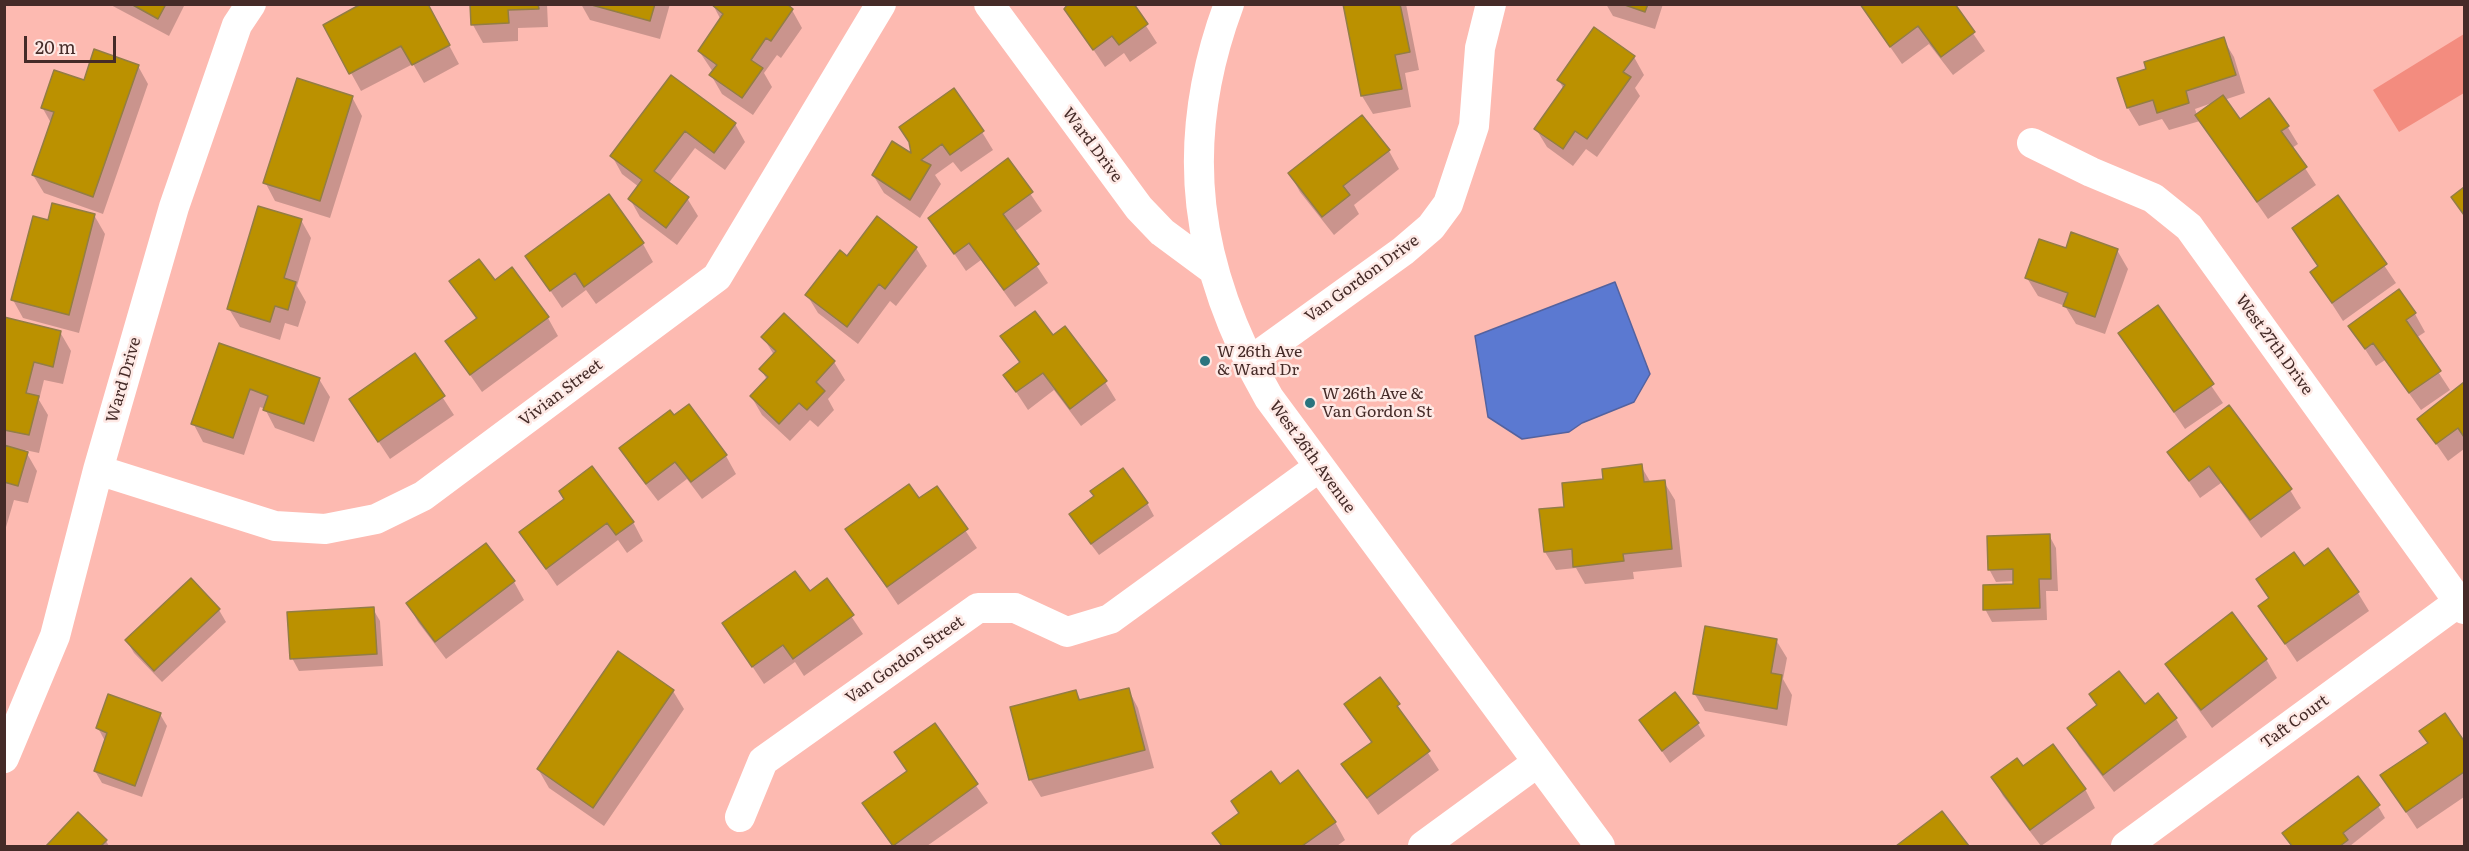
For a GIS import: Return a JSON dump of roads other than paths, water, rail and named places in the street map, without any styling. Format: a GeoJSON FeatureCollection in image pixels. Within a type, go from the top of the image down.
{"type":"FeatureCollection","features":[{"type":"Feature","properties":{"kind":"street","name":"Ward Drive"},"geometry":{"type":"LineString","coordinates":[[4,758],[56,636],[98,470],[174,207],[237,25],[251,4]]}},
{"type":"Feature","properties":{"kind":"street","name":"Vivian Street"},"geometry":{"type":"LineString","coordinates":[[98,470],[275,526],[325,529],[376,519],[423,496],[717,277],[881,4]]}},
{"type":"Feature","properties":{"kind":"street","name":"Ward Drive"},"geometry":{"type":"LineString","coordinates":[[989,4],[1139,208],[1162,232],[1212,269]]}},
{"type":"Feature","properties":{"kind":"street","name":"West 26th Avenue"},"geometry":{"type":"LineString","coordinates":[[1228,4],[1212,54],[1200,130],[1199,188],[1212,269],[1249,362],[1269,398],[1319,467],[1600,846]]}},
{"type":"Feature","properties":{"kind":"street","name":"Van Gordon Drive"},"geometry":{"type":"LineString","coordinates":[[1249,362],[1403,251],[1431,227],[1448,204],[1474,126],[1480,48],[1491,4]]}},
{"type":"Feature","properties":{"kind":"street","name":"West 27th Drive"},"geometry":{"type":"LineString","coordinates":[[2032,143],[2091,172],[2153,198],[2189,227],[2463,603]]}},
{"type":"Feature","properties":{"kind":"street","name":"Van Gordon Street"},"geometry":{"type":"LineString","coordinates":[[740,817],[763,761],[978,608],[1015,608],[1067,632],[1110,618],[1319,467]]}},
{"type":"Feature","properties":{"kind":"street","name":"Taft Court"},"geometry":{"type":"LineString","coordinates":[[2126,846],[2463,603]]}},
{"type":"Feature","properties":{"kind":"street"},"geometry":{"type":"LineString","coordinates":[[1424,846],[1538,762]]}},
{"type":"Feature","properties":{"kind":"water"},"geometry":{"type":"Polygon","coordinates":[[[1615,282],[1650,374],[1634,402],[1582,423],[1569,432],[1522,439],[1488,417],[1475,336],[1615,282]]]}},
{"type":"Feature","properties":{"kind":"place","name":"W 26th Ave & Ward Dr"},"geometry":{"type":"Point","coordinates":[1205,361]}},
{"type":"Feature","properties":{"kind":"place","name":"W 26th Ave & Van Gordon St"},"geometry":{"type":"Point","coordinates":[1310,403]}}]}
